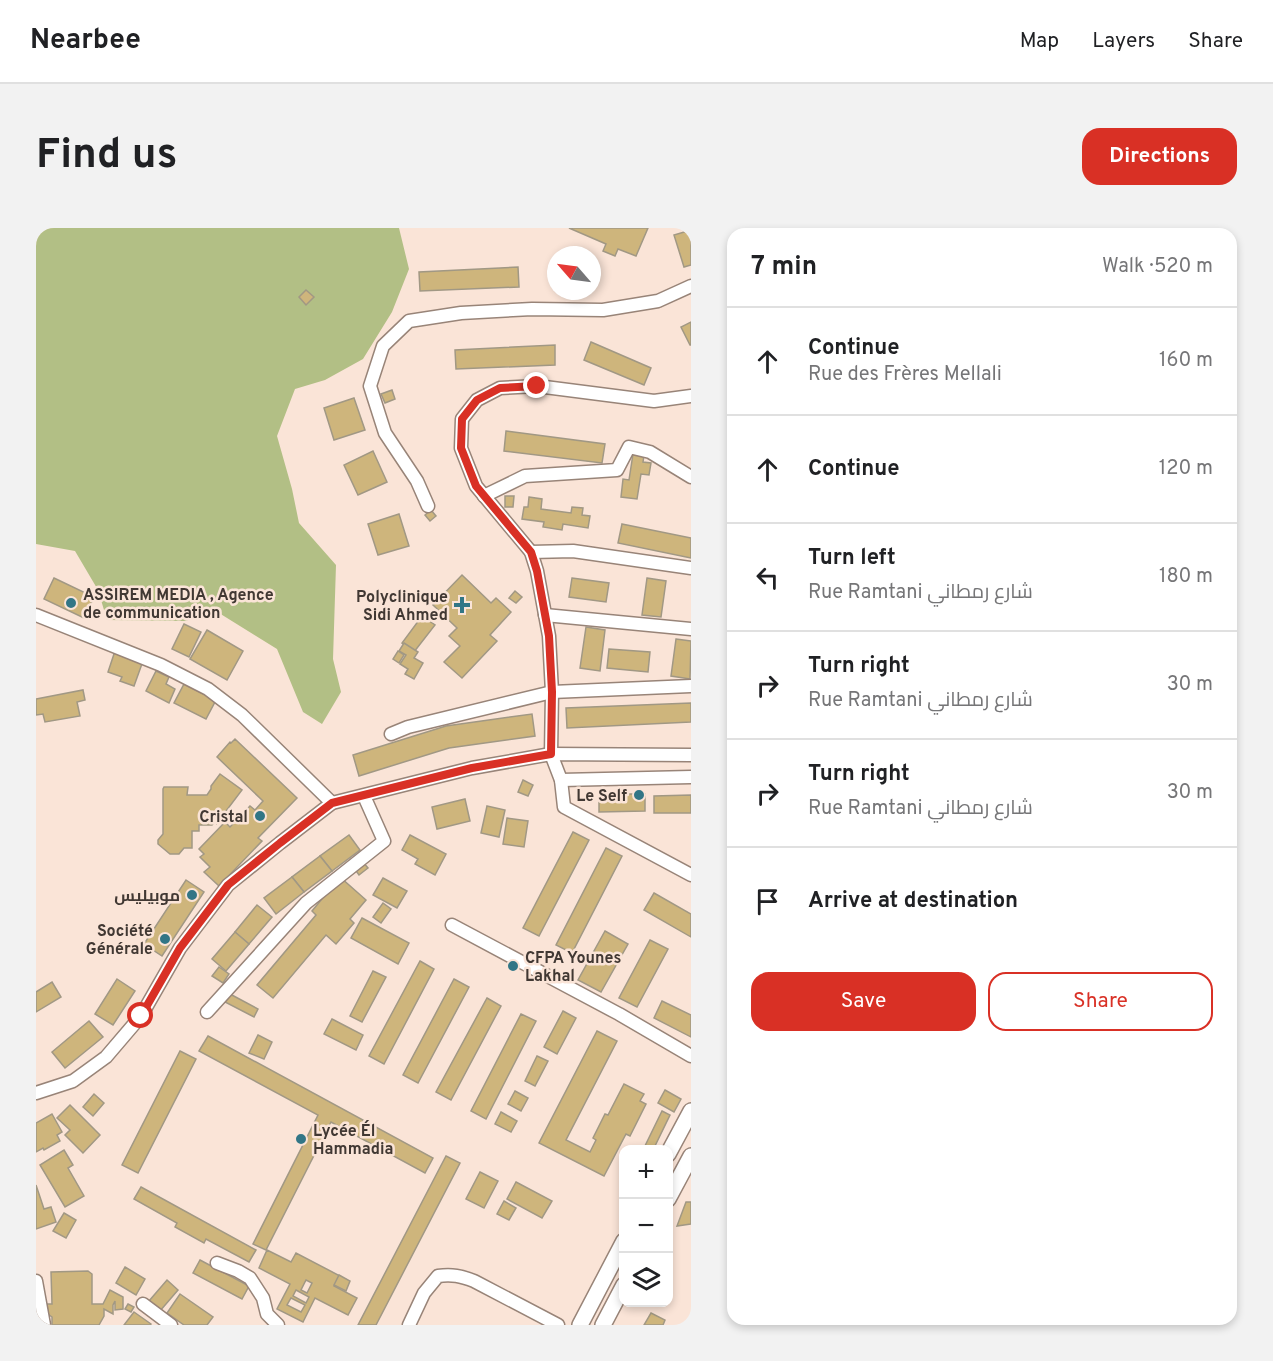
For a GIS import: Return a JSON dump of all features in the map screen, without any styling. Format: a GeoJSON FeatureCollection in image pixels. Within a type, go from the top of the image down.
{"type":"FeatureCollection","features":[{"type":"Feature","properties":{"kind":"main road"},"geometry":{"type":"LineString","coordinates":[[673,1146],[691,1111]]}},
{"type":"Feature","properties":{"kind":"main road"},"geometry":{"type":"LineString","coordinates":[[673,1191],[691,1156]]}},
{"type":"Feature","properties":{"kind":"main road"},"geometry":{"type":"LineString","coordinates":[[580,1325],[619,1251]]}},
{"type":"Feature","properties":{"kind":"main road"},"geometry":{"type":"LineString","coordinates":[[603,1325],[619,1295]]}},
{"type":"Feature","properties":{"kind":"street"},"geometry":{"type":"LineString","coordinates":[[428,506],[417,482],[385,434],[370,386],[383,346],[410,321],[485,311],[603,310],[657,301],[691,286]]}},
{"type":"Feature","properties":{"kind":"street"},"geometry":{"type":"LineString","coordinates":[[691,396],[654,401],[537,386],[500,388],[477,400],[462,419],[461,448],[476,486],[531,552],[537,571],[549,636],[552,692],[551,754],[561,780],[564,807],[691,875]]}},
{"type":"Feature","properties":{"kind":"street"},"geometry":{"type":"LineString","coordinates":[[484,496],[525,476],[617,470],[629,447],[650,452],[691,477]]}},
{"type":"Feature","properties":{"kind":"street"},"geometry":{"type":"LineString","coordinates":[[531,552],[573,551],[691,568]]}},
{"type":"Feature","properties":{"kind":"street"},"geometry":{"type":"LineString","coordinates":[[36,615],[162,665],[208,689],[242,715],[332,803]]}},
{"type":"Feature","properties":{"kind":"street"},"geometry":{"type":"LineString","coordinates":[[545,615],[691,629]]}},
{"type":"Feature","properties":{"kind":"street"},"geometry":{"type":"LineString","coordinates":[[391,734],[449,716],[552,692],[691,686]]}},
{"type":"Feature","properties":{"kind":"street"},"geometry":{"type":"LineString","coordinates":[[36,1093],[73,1081],[106,1057],[141,1016],[180,948],[228,885],[332,803],[472,768],[551,754],[691,755]]}},
{"type":"Feature","properties":{"kind":"street"},"geometry":{"type":"LineString","coordinates":[[561,780],[691,777]]}},
{"type":"Feature","properties":{"kind":"street"},"geometry":{"type":"LineString","coordinates":[[207,1012],[306,903],[384,841],[364,796]]}},
{"type":"Feature","properties":{"kind":"street"},"geometry":{"type":"LineString","coordinates":[[452,925],[619,1014],[691,1056]]}},
{"type":"Feature","properties":{"kind":"street"},"geometry":{"type":"LineString","coordinates":[[218,1263],[250,1278],[263,1298],[267,1314],[278,1325]]}},
{"type":"Feature","properties":{"kind":"street"},"geometry":{"type":"LineString","coordinates":[[409,1325],[424,1293],[438,1276],[448,1274],[460,1275],[474,1281],[558,1325]]}},
{"type":"Feature","properties":{"kind":"street"},"geometry":{"type":"LineString","coordinates":[[36,1281],[45,1325]]}},
{"type":"Feature","properties":{"kind":"street"},"geometry":{"type":"LineString","coordinates":[[143,1305],[171,1325]]}},
{"type":"Feature","properties":{"kind":"green space"},"geometry":{"type":"Polygon","coordinates":[[[36,228],[399,228],[409,269],[392,312],[363,359],[325,380],[295,389],[277,436],[299,523],[336,565],[333,659],[341,692],[322,724],[303,712],[277,649],[219,613],[184,621],[107,620],[98,590],[75,551],[36,544],[36,228]]]}},
{"type":"Feature","properties":{"kind":"building"},"geometry":{"type":"Polygon","coordinates":[[[569,228],[648,228],[636,256],[618,249],[615,256],[603,251],[606,244],[569,228]]]}},
{"type":"Feature","properties":{"kind":"building"},"geometry":{"type":"Polygon","coordinates":[[[691,230],[691,265],[684,267],[674,235],[691,230]]]}},
{"type":"Feature","properties":{"kind":"building"},"geometry":{"type":"Polygon","coordinates":[[[518,267],[519,287],[420,291],[419,272],[518,267]]]}},
{"type":"Feature","properties":{"kind":"building"},"geometry":{"type":"Polygon","coordinates":[[[306,290],[314,297],[306,305],[299,297],[306,290]]]}},
{"type":"Feature","properties":{"kind":"building"},"geometry":{"type":"Polygon","coordinates":[[[691,322],[691,345],[690,345],[681,327],[691,322]]]}},
{"type":"Feature","properties":{"kind":"building"},"geometry":{"type":"Polygon","coordinates":[[[591,342],[651,368],[644,385],[584,360],[591,342]]]}},
{"type":"Feature","properties":{"kind":"building"},"geometry":{"type":"Polygon","coordinates":[[[555,345],[555,365],[456,369],[455,350],[555,345]]]}},
{"type":"Feature","properties":{"kind":"building"},"geometry":{"type":"Polygon","coordinates":[[[392,390],[395,399],[385,403],[381,394],[392,390]]]}},
{"type":"Feature","properties":{"kind":"building"},"geometry":{"type":"Polygon","coordinates":[[[354,398],[365,430],[334,440],[324,408],[354,398]]]}},
{"type":"Feature","properties":{"kind":"building"},"geometry":{"type":"Polygon","coordinates":[[[506,431],[605,444],[602,463],[504,451],[506,431]]]}},
{"type":"Feature","properties":{"kind":"building"},"geometry":{"type":"Polygon","coordinates":[[[373,451],[387,482],[358,495],[344,465],[373,451]]]}},
{"type":"Feature","properties":{"kind":"building"},"geometry":{"type":"Polygon","coordinates":[[[633,454],[644,455],[643,462],[651,463],[649,475],[641,474],[637,499],[621,497],[623,479],[629,480],[633,454]]]}},
{"type":"Feature","properties":{"kind":"building"},"geometry":{"type":"Polygon","coordinates":[[[505,496],[514,496],[513,507],[505,507],[505,496]]]}},
{"type":"Feature","properties":{"kind":"building"},"geometry":{"type":"Polygon","coordinates":[[[529,497],[542,499],[541,509],[571,513],[572,507],[583,508],[582,515],[590,516],[588,528],[563,524],[562,530],[543,527],[544,522],[522,519],[524,507],[528,507],[529,497]]]}},
{"type":"Feature","properties":{"kind":"building"},"geometry":{"type":"Polygon","coordinates":[[[431,510],[436,516],[430,521],[425,515],[431,510]]]}},
{"type":"Feature","properties":{"kind":"building"},"geometry":{"type":"Polygon","coordinates":[[[399,514],[409,546],[378,555],[368,524],[399,514]]]}},
{"type":"Feature","properties":{"kind":"building"},"geometry":{"type":"Polygon","coordinates":[[[622,524],[691,538],[691,558],[618,543],[622,524]]]}},
{"type":"Feature","properties":{"kind":"building"},"geometry":{"type":"Polygon","coordinates":[[[462,575],[491,603],[496,598],[511,612],[490,635],[497,641],[462,678],[444,662],[460,646],[449,636],[457,628],[433,605],[462,575]]]}},
{"type":"Feature","properties":{"kind":"building"},"geometry":{"type":"Polygon","coordinates":[[[54,578],[94,597],[84,618],[44,599],[54,578]]]}},
{"type":"Feature","properties":{"kind":"building"},"geometry":{"type":"Polygon","coordinates":[[[572,578],[609,583],[606,602],[569,597],[572,578]]]}},
{"type":"Feature","properties":{"kind":"building"},"geometry":{"type":"Polygon","coordinates":[[[647,578],[666,581],[661,617],[642,615],[647,578]]]}},
{"type":"Feature","properties":{"kind":"building"},"geometry":{"type":"Polygon","coordinates":[[[515,591],[522,597],[516,603],[509,598],[515,591]]]}},
{"type":"Feature","properties":{"kind":"building"},"geometry":{"type":"Polygon","coordinates":[[[422,616],[435,625],[414,652],[402,643],[422,616]]]}},
{"type":"Feature","properties":{"kind":"building"},"geometry":{"type":"Polygon","coordinates":[[[184,624],[201,632],[189,657],[172,649],[184,624]]]}},
{"type":"Feature","properties":{"kind":"building"},"geometry":{"type":"Polygon","coordinates":[[[586,627],[605,630],[600,671],[580,668],[586,627]]]}},
{"type":"Feature","properties":{"kind":"building"},"geometry":{"type":"Polygon","coordinates":[[[207,630],[243,651],[227,680],[190,659],[207,630]]]}},
{"type":"Feature","properties":{"kind":"building"},"geometry":{"type":"Polygon","coordinates":[[[676,639],[691,641],[690,679],[671,676],[676,639]]]}},
{"type":"Feature","properties":{"kind":"building"},"geometry":{"type":"Polygon","coordinates":[[[404,643],[418,652],[414,658],[423,663],[414,679],[405,674],[408,669],[400,664],[406,655],[399,651],[404,643]]]}},
{"type":"Feature","properties":{"kind":"building"},"geometry":{"type":"Polygon","coordinates":[[[609,649],[650,652],[648,672],[607,668],[609,649]]]}},
{"type":"Feature","properties":{"kind":"building"},"geometry":{"type":"Polygon","coordinates":[[[115,651],[143,661],[134,686],[120,681],[122,677],[108,672],[115,651]]]}},
{"type":"Feature","properties":{"kind":"building"},"geometry":{"type":"Polygon","coordinates":[[[398,651],[404,655],[399,663],[393,659],[398,651]]]}},
{"type":"Feature","properties":{"kind":"building"},"geometry":{"type":"Polygon","coordinates":[[[156,671],[169,677],[166,684],[175,689],[169,703],[146,691],[156,671]]]}},
{"type":"Feature","properties":{"kind":"building"},"geometry":{"type":"Polygon","coordinates":[[[184,684],[216,700],[206,719],[174,703],[184,684]]]}},
{"type":"Feature","properties":{"kind":"building"},"geometry":{"type":"Polygon","coordinates":[[[83,690],[85,700],[77,702],[80,716],[45,722],[43,714],[36,715],[36,699],[83,690]]]}},
{"type":"Feature","properties":{"kind":"building"},"geometry":{"type":"Polygon","coordinates":[[[691,703],[691,722],[567,728],[566,708],[691,703]]]}},
{"type":"Feature","properties":{"kind":"building"},"geometry":{"type":"Polygon","coordinates":[[[532,714],[535,736],[449,748],[359,776],[353,755],[446,726],[532,714]]]}},
{"type":"Feature","properties":{"kind":"building","name":"Cristal"},"geometry":{"type":"Polygon","coordinates":[[[235,739],[297,798],[258,838],[262,841],[219,886],[204,872],[210,867],[200,857],[204,854],[199,849],[225,822],[230,827],[250,806],[255,810],[263,801],[217,757],[235,739]]]}},
{"type":"Feature","properties":{"kind":"building"},"geometry":{"type":"Polygon","coordinates":[[[220,774],[242,790],[217,823],[217,818],[212,825],[199,825],[199,831],[192,831],[192,848],[184,848],[179,854],[170,854],[158,844],[163,834],[164,787],[188,787],[187,795],[207,795],[220,774]]]}},
{"type":"Feature","properties":{"kind":"building"},"geometry":{"type":"Polygon","coordinates":[[[523,780],[533,785],[528,796],[518,792],[523,780]]]}},
{"type":"Feature","properties":{"kind":"building"},"geometry":{"type":"Polygon","coordinates":[[[599,794],[645,794],[645,811],[599,812],[599,794]]]}},
{"type":"Feature","properties":{"kind":"building"},"geometry":{"type":"Polygon","coordinates":[[[691,795],[691,813],[654,813],[654,796],[691,795]]]}},
{"type":"Feature","properties":{"kind":"building"},"geometry":{"type":"Polygon","coordinates":[[[465,799],[470,821],[437,829],[432,807],[465,799]]]}},
{"type":"Feature","properties":{"kind":"building"},"geometry":{"type":"Polygon","coordinates":[[[487,806],[505,810],[499,837],[481,833],[487,806]]]}},
{"type":"Feature","properties":{"kind":"building"},"geometry":{"type":"Polygon","coordinates":[[[507,818],[528,821],[524,847],[503,844],[507,818]]]}},
{"type":"Feature","properties":{"kind":"building"},"geometry":{"type":"Polygon","coordinates":[[[573,832],[589,840],[539,936],[523,928],[573,832]]]}},
{"type":"Feature","properties":{"kind":"building"},"geometry":{"type":"Polygon","coordinates":[[[349,835],[360,850],[332,871],[320,856],[349,835]]]}},
{"type":"Feature","properties":{"kind":"building"},"geometry":{"type":"Polygon","coordinates":[[[410,835],[446,854],[435,875],[415,864],[418,859],[402,850],[410,835]]]}},
{"type":"Feature","properties":{"kind":"building"},"geometry":{"type":"Polygon","coordinates":[[[606,848],[622,856],[572,953],[556,945],[606,848]]]}},
{"type":"Feature","properties":{"kind":"building"},"geometry":{"type":"Polygon","coordinates":[[[320,856],[332,871],[304,892],[292,877],[320,856]]]}},
{"type":"Feature","properties":{"kind":"building"},"geometry":{"type":"Polygon","coordinates":[[[362,861],[368,868],[359,875],[354,868],[362,861]]]}},
{"type":"Feature","properties":{"kind":"building"},"geometry":{"type":"Polygon","coordinates":[[[292,877],[304,892],[276,914],[264,898],[292,877]]]}},
{"type":"Feature","properties":{"kind":"building"},"geometry":{"type":"Polygon","coordinates":[[[340,877],[366,900],[350,919],[354,923],[336,944],[326,935],[273,998],[257,985],[316,915],[312,911],[340,877]]]}},
{"type":"Feature","properties":{"kind":"building"},"geometry":{"type":"Polygon","coordinates":[[[383,878],[407,891],[397,908],[373,895],[383,878]]]}},
{"type":"Feature","properties":{"kind":"building"},"geometry":{"type":"Polygon","coordinates":[[[186,880],[204,892],[162,956],[144,944],[186,880]]]}},
{"type":"Feature","properties":{"kind":"building"},"geometry":{"type":"Polygon","coordinates":[[[654,893],[691,914],[691,937],[644,910],[654,893]]]}},
{"type":"Feature","properties":{"kind":"building"},"geometry":{"type":"Polygon","coordinates":[[[383,903],[391,909],[381,923],[373,917],[383,903]]]}},
{"type":"Feature","properties":{"kind":"building"},"geometry":{"type":"Polygon","coordinates":[[[257,905],[272,917],[249,944],[235,932],[257,905]]]}},
{"type":"Feature","properties":{"kind":"building"},"geometry":{"type":"Polygon","coordinates":[[[362,918],[409,943],[398,964],[351,938],[362,918]]]}},
{"type":"Feature","properties":{"kind":"building"},"geometry":{"type":"Polygon","coordinates":[[[605,931],[628,944],[601,992],[578,980],[605,931]]]}},
{"type":"Feature","properties":{"kind":"building"},"geometry":{"type":"Polygon","coordinates":[[[235,932],[249,944],[226,971],[212,959],[235,932]]]}},
{"type":"Feature","properties":{"kind":"building"},"geometry":{"type":"Polygon","coordinates":[[[650,940],[668,949],[637,1007],[619,998],[650,940]]]}},
{"type":"Feature","properties":{"kind":"building"},"geometry":{"type":"Polygon","coordinates":[[[420,961],[434,969],[384,1064],[369,1056],[420,961]]]}},
{"type":"Feature","properties":{"kind":"building"},"geometry":{"type":"Polygon","coordinates":[[[219,967],[229,974],[223,983],[212,976],[219,967]]]}},
{"type":"Feature","properties":{"kind":"building"},"geometry":{"type":"Polygon","coordinates":[[[373,971],[386,977],[362,1022],[350,1016],[373,971]]]}},
{"type":"Feature","properties":{"kind":"building"},"geometry":{"type":"Polygon","coordinates":[[[117,979],[135,991],[113,1025],[95,1014],[117,979]]]}},
{"type":"Feature","properties":{"kind":"building"},"geometry":{"type":"Polygon","coordinates":[[[454,979],[469,987],[418,1083],[403,1075],[454,979]]]}},
{"type":"Feature","properties":{"kind":"building"},"geometry":{"type":"Polygon","coordinates":[[[52,982],[61,997],[36,1012],[36,992],[52,982]]]}},
{"type":"Feature","properties":{"kind":"building"},"geometry":{"type":"Polygon","coordinates":[[[230,994],[258,1009],[254,1017],[225,1002],[230,994]]]}},
{"type":"Feature","properties":{"kind":"building"},"geometry":{"type":"Polygon","coordinates":[[[487,998],[501,1006],[451,1100],[436,1092],[487,998]]]}},
{"type":"Feature","properties":{"kind":"building"},"geometry":{"type":"Polygon","coordinates":[[[662,1001],[691,1015],[691,1037],[654,1018],[662,1001]]]}},
{"type":"Feature","properties":{"kind":"building"},"geometry":{"type":"Polygon","coordinates":[[[563,1011],[576,1018],[557,1054],[544,1047],[563,1011]]]}},
{"type":"Feature","properties":{"kind":"building"},"geometry":{"type":"Polygon","coordinates":[[[521,1014],[536,1021],[486,1119],[471,1111],[521,1014]]]}},
{"type":"Feature","properties":{"kind":"building"},"geometry":{"type":"Polygon","coordinates":[[[332,1019],[363,1035],[356,1050],[324,1034],[332,1019]]]}},
{"type":"Feature","properties":{"kind":"building"},"geometry":{"type":"Polygon","coordinates":[[[89,1021],[103,1037],[65,1068],[52,1052],[89,1021]]]}},
{"type":"Feature","properties":{"kind":"building"},"geometry":{"type":"Polygon","coordinates":[[[597,1031],[617,1041],[566,1140],[590,1152],[596,1140],[593,1138],[605,1114],[608,1115],[624,1084],[644,1094],[640,1101],[646,1104],[630,1136],[626,1134],[619,1145],[604,1176],[539,1143],[597,1031]]]}},
{"type":"Feature","properties":{"kind":"building"},"geometry":{"type":"Polygon","coordinates":[[[258,1035],[272,1042],[264,1059],[249,1053],[258,1035]]]}},
{"type":"Feature","properties":{"kind":"building"},"geometry":{"type":"Polygon","coordinates":[[[208,1036],[433,1158],[425,1173],[331,1122],[266,1250],[253,1244],[318,1115],[199,1051],[208,1036]]]}},
{"type":"Feature","properties":{"kind":"building"},"geometry":{"type":"Polygon","coordinates":[[[180,1051],[196,1059],[138,1173],[122,1165],[180,1051]]]}},
{"type":"Feature","properties":{"kind":"building"},"geometry":{"type":"Polygon","coordinates":[[[537,1056],[548,1061],[535,1086],[525,1081],[537,1056]]]}},
{"type":"Feature","properties":{"kind":"building"},"geometry":{"type":"Polygon","coordinates":[[[665,1090],[681,1099],[674,1112],[658,1103],[665,1090]]]}},
{"type":"Feature","properties":{"kind":"building"},"geometry":{"type":"Polygon","coordinates":[[[515,1091],[528,1098],[521,1111],[508,1104],[515,1091]]]}},
{"type":"Feature","properties":{"kind":"building"},"geometry":{"type":"Polygon","coordinates":[[[94,1094],[104,1103],[93,1116],[83,1107],[94,1094]]]}},
{"type":"Feature","properties":{"kind":"building"},"geometry":{"type":"Polygon","coordinates":[[[70,1105],[100,1135],[83,1153],[65,1135],[70,1130],[57,1118],[70,1105]]]}},
{"type":"Feature","properties":{"kind":"building"},"geometry":{"type":"Polygon","coordinates":[[[662,1111],[670,1115],[655,1145],[645,1145],[662,1111]]]}},
{"type":"Feature","properties":{"kind":"building"},"geometry":{"type":"Polygon","coordinates":[[[501,1112],[517,1121],[511,1132],[495,1124],[501,1112]]]}},
{"type":"Feature","properties":{"kind":"building"},"geometry":{"type":"Polygon","coordinates":[[[52,1114],[62,1132],[57,1135],[60,1141],[36,1152],[36,1123],[52,1114]]]}},
{"type":"Feature","properties":{"kind":"building"},"geometry":{"type":"Polygon","coordinates":[[[64,1150],[73,1165],[68,1168],[84,1196],[65,1207],[40,1165],[64,1150]]]}},
{"type":"Feature","properties":{"kind":"building"},"geometry":{"type":"Polygon","coordinates":[[[446,1156],[460,1163],[376,1325],[358,1325],[446,1156]]]}},
{"type":"Feature","properties":{"kind":"building"},"geometry":{"type":"Polygon","coordinates":[[[480,1172],[498,1181],[484,1208],[466,1199],[480,1172]]]}},
{"type":"Feature","properties":{"kind":"building"},"geometry":{"type":"Polygon","coordinates":[[[516,1182],[552,1201],[542,1218],[507,1199],[516,1182]]]}},
{"type":"Feature","properties":{"kind":"building"},"geometry":{"type":"Polygon","coordinates":[[[36,1185],[44,1209],[51,1207],[56,1222],[36,1229],[36,1185]]]}},
{"type":"Feature","properties":{"kind":"building"},"geometry":{"type":"Polygon","coordinates":[[[141,1187],[256,1250],[249,1262],[206,1239],[204,1243],[175,1227],[177,1223],[134,1199],[141,1187]]]}},
{"type":"Feature","properties":{"kind":"building"},"geometry":{"type":"Polygon","coordinates":[[[504,1201],[516,1208],[509,1220],[497,1214],[504,1201]]]}},
{"type":"Feature","properties":{"kind":"building"},"geometry":{"type":"Polygon","coordinates":[[[686,1202],[691,1202],[691,1224],[677,1226],[686,1202]]]}},
{"type":"Feature","properties":{"kind":"building"},"geometry":{"type":"Polygon","coordinates":[[[64,1213],[76,1220],[66,1238],[53,1231],[64,1213]]]}},
{"type":"Feature","properties":{"kind":"building"},"geometry":{"type":"Polygon","coordinates":[[[267,1250],[291,1262],[296,1253],[340,1276],[334,1286],[357,1298],[348,1315],[315,1298],[303,1322],[277,1309],[290,1284],[259,1268],[267,1250]],[[306,1280],[301,1290],[307,1293],[312,1283],[306,1280]],[[296,1290],[293,1296],[306,1303],[309,1297],[296,1290]],[[291,1298],[287,1305],[301,1312],[305,1305],[291,1298]]]}},
{"type":"Feature","properties":{"kind":"building"},"geometry":{"type":"Polygon","coordinates":[[[200,1260],[249,1286],[242,1299],[193,1273],[200,1260]]]}},
{"type":"Feature","properties":{"kind":"building"},"geometry":{"type":"Polygon","coordinates":[[[125,1267],[145,1279],[136,1295],[116,1283],[125,1267]]]}},
{"type":"Feature","properties":{"kind":"building"},"geometry":{"type":"Polygon","coordinates":[[[88,1271],[92,1274],[92,1304],[103,1304],[110,1290],[123,1297],[123,1309],[115,1310],[115,1301],[113,1314],[104,1309],[104,1316],[99,1325],[52,1325],[52,1317],[48,1314],[47,1304],[52,1304],[51,1272],[88,1271]]]}},
{"type":"Feature","properties":{"kind":"building"},"geometry":{"type":"Polygon","coordinates":[[[339,1275],[350,1281],[346,1291],[334,1285],[339,1275]]]}},
{"type":"Feature","properties":{"kind":"building"},"geometry":{"type":"Polygon","coordinates":[[[167,1280],[178,1290],[160,1311],[149,1301],[167,1280]]]}},
{"type":"Feature","properties":{"kind":"building"},"geometry":{"type":"Polygon","coordinates":[[[180,1294],[213,1317],[207,1325],[184,1325],[167,1313],[180,1294]]]}},
{"type":"Feature","properties":{"kind":"building"},"geometry":{"type":"Polygon","coordinates":[[[128,1304],[134,1307],[131,1312],[125,1309],[128,1304]]]}},
{"type":"Feature","properties":{"kind":"building"},"geometry":{"type":"Polygon","coordinates":[[[134,1312],[151,1324],[124,1325],[134,1312]]]}},
{"type":"Feature","properties":{"kind":"building"},"geometry":{"type":"Polygon","coordinates":[[[651,1313],[665,1320],[663,1325],[644,1325],[651,1313]]]}},
{"type":"Feature","properties":{"kind":"place","name":"ASSIREM MEDIA , Agence de communication"},"geometry":{"type":"Point","coordinates":[71,603]}},
{"type":"Feature","properties":{"kind":"place","name":"Polyclinique Sidi Ahmed"},"geometry":{"type":"Point","coordinates":[462,605]}},
{"type":"Feature","properties":{"kind":"place","name":"Le Self"},"geometry":{"type":"Point","coordinates":[639,795]}},
{"type":"Feature","properties":{"kind":"place","name":"Cristal"},"geometry":{"type":"Point","coordinates":[260,816]}},
{"type":"Feature","properties":{"kind":"place","name":"موبيليس"},"geometry":{"type":"Point","coordinates":[192,895]}},
{"type":"Feature","properties":{"kind":"place","name":"Société Générale"},"geometry":{"type":"Point","coordinates":[165,939]}},
{"type":"Feature","properties":{"kind":"place","name":"CFPA Younes Lakhal"},"geometry":{"type":"Point","coordinates":[513,966]}},
{"type":"Feature","properties":{"kind":"place","name":"Lycée Él Hammadia"},"geometry":{"type":"Point","coordinates":[301,1139]}},
{"type":"Feature","properties":{"kind":"route"},"geometry":{"type":"LineString","coordinates":[[141,1016],[180,948],[228,885],[332,803],[472,768],[551,754],[552,692],[549,636],[537,571],[531,552],[476,486],[461,448],[462,419],[477,400],[500,388],[537,386]]}}]}
